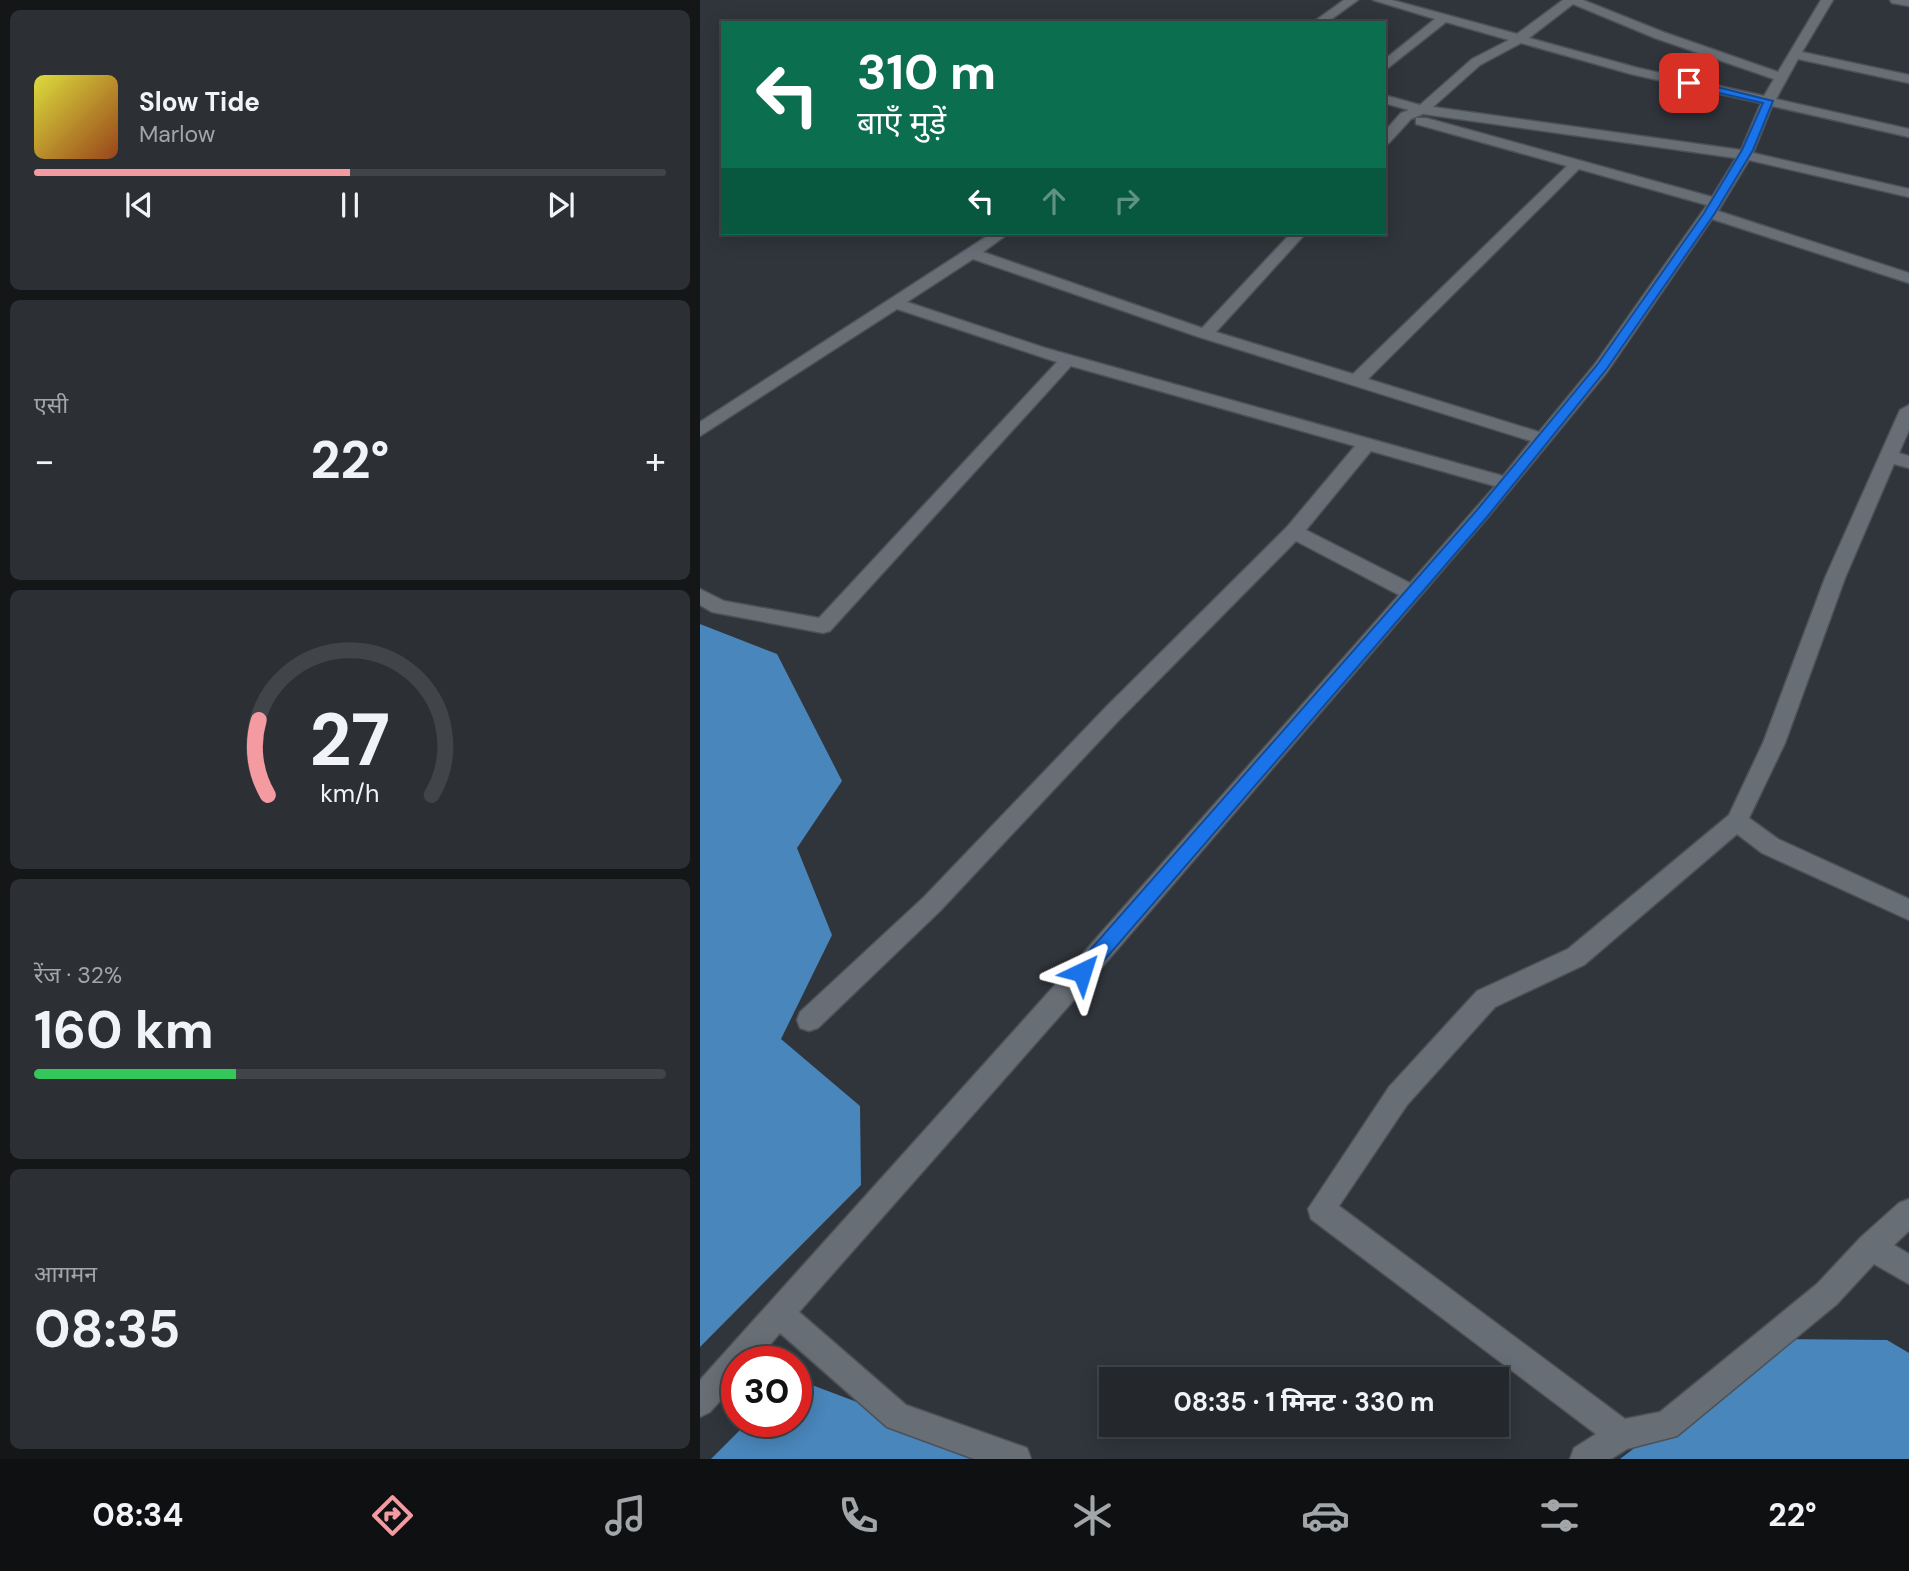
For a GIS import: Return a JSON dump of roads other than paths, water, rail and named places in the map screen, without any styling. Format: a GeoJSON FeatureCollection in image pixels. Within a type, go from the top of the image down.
{"type":"FeatureCollection","features":[{"type":"Feature","properties":{"kind":"street"},"geometry":{"type":"LineString","coordinates":[[1321,21],[1352,0]]}},
{"type":"Feature","properties":{"kind":"street"},"geometry":{"type":"LineString","coordinates":[[1379,0],[1636,71],[1909,133]]}},
{"type":"Feature","properties":{"kind":"street"},"geometry":{"type":"LineString","coordinates":[[1386,138],[1406,116],[1422,110],[1476,62],[1519,39],[1572,0],[1659,35],[1781,78]]}},
{"type":"Feature","properties":{"kind":"street"},"geometry":{"type":"LineString","coordinates":[[700,1402],[1073,983],[1412,593],[1601,368],[1713,208],[1745,155],[1768,101],[1827,0]]}},
{"type":"Feature","properties":{"kind":"street"},"geometry":{"type":"LineString","coordinates":[[1896,0],[1909,2]]}},
{"type":"Feature","properties":{"kind":"street"},"geometry":{"type":"LineString","coordinates":[[1386,65],[1444,18]]}},
{"type":"Feature","properties":{"kind":"street"},"geometry":{"type":"LineString","coordinates":[[1794,54],[1909,79]]}},
{"type":"Feature","properties":{"kind":"street"},"geometry":{"type":"LineString","coordinates":[[1386,100],[1422,110],[1745,155],[1909,193]]}},
{"type":"Feature","properties":{"kind":"street"},"geometry":{"type":"LineString","coordinates":[[1406,116],[1577,164],[1713,208],[1909,278]]}},
{"type":"Feature","properties":{"kind":"street"},"geometry":{"type":"LineString","coordinates":[[1356,381],[1577,164]]}},
{"type":"Feature","properties":{"kind":"street"},"geometry":{"type":"LineString","coordinates":[[700,430],[999,235]]}},
{"type":"Feature","properties":{"kind":"street"},"geometry":{"type":"LineString","coordinates":[[1205,334],[1296,235]]}},
{"type":"Feature","properties":{"kind":"street"},"geometry":{"type":"LineString","coordinates":[[971,253],[1205,334],[1542,439]]}},
{"type":"Feature","properties":{"kind":"street"},"geometry":{"type":"LineString","coordinates":[[895,303],[1068,360],[1507,482]]}},
{"type":"Feature","properties":{"kind":"street"},"geometry":{"type":"LineString","coordinates":[[700,596],[719,607],[823,626],[1068,360]]}},
{"type":"Feature","properties":{"kind":"street"},"geometry":{"type":"LineString","coordinates":[[1621,1435],[1321,1209],[1398,1097],[1486,999],[1576,957],[1737,821],[1774,743],[1835,578],[1909,410]]}},
{"type":"Feature","properties":{"kind":"street"},"geometry":{"type":"LineString","coordinates":[[809,1020],[932,904],[1113,713],[1294,532],[1367,444]]}},
{"type":"Feature","properties":{"kind":"street"},"geometry":{"type":"LineString","coordinates":[[1888,456],[1909,462]]}},
{"type":"Feature","properties":{"kind":"street"},"geometry":{"type":"LineString","coordinates":[[1294,532],[1412,593]]}},
{"type":"Feature","properties":{"kind":"street"},"geometry":{"type":"LineString","coordinates":[[1737,821],[1770,846],[1909,910]]}},
{"type":"Feature","properties":{"kind":"street"},"geometry":{"type":"LineString","coordinates":[[1585,1459],[1621,1435],[1667,1426],[1827,1294],[1871,1247],[1909,1213]]}},
{"type":"Feature","properties":{"kind":"street"},"geometry":{"type":"LineString","coordinates":[[1871,1247],[1909,1270]]}},
{"type":"Feature","properties":{"kind":"street"},"geometry":{"type":"LineString","coordinates":[[779,1312],[897,1418],[1016,1459]]}},
{"type":"Feature","properties":{"kind":"water"},"geometry":{"type":"Polygon","coordinates":[[[700,624],[777,654],[842,781],[797,848],[832,935],[781,1039],[860,1106],[861,1185],[700,1347],[700,624]]]}},
{"type":"Feature","properties":{"kind":"water"},"geometry":{"type":"Polygon","coordinates":[[[1778,1339],[1887,1340],[1909,1353],[1909,1459],[1620,1459],[1778,1339]]]}},
{"type":"Feature","properties":{"kind":"water"},"geometry":{"type":"Polygon","coordinates":[[[812,1385],[1008,1459],[711,1459],[733,1437],[812,1437],[812,1385]]]}}]}
